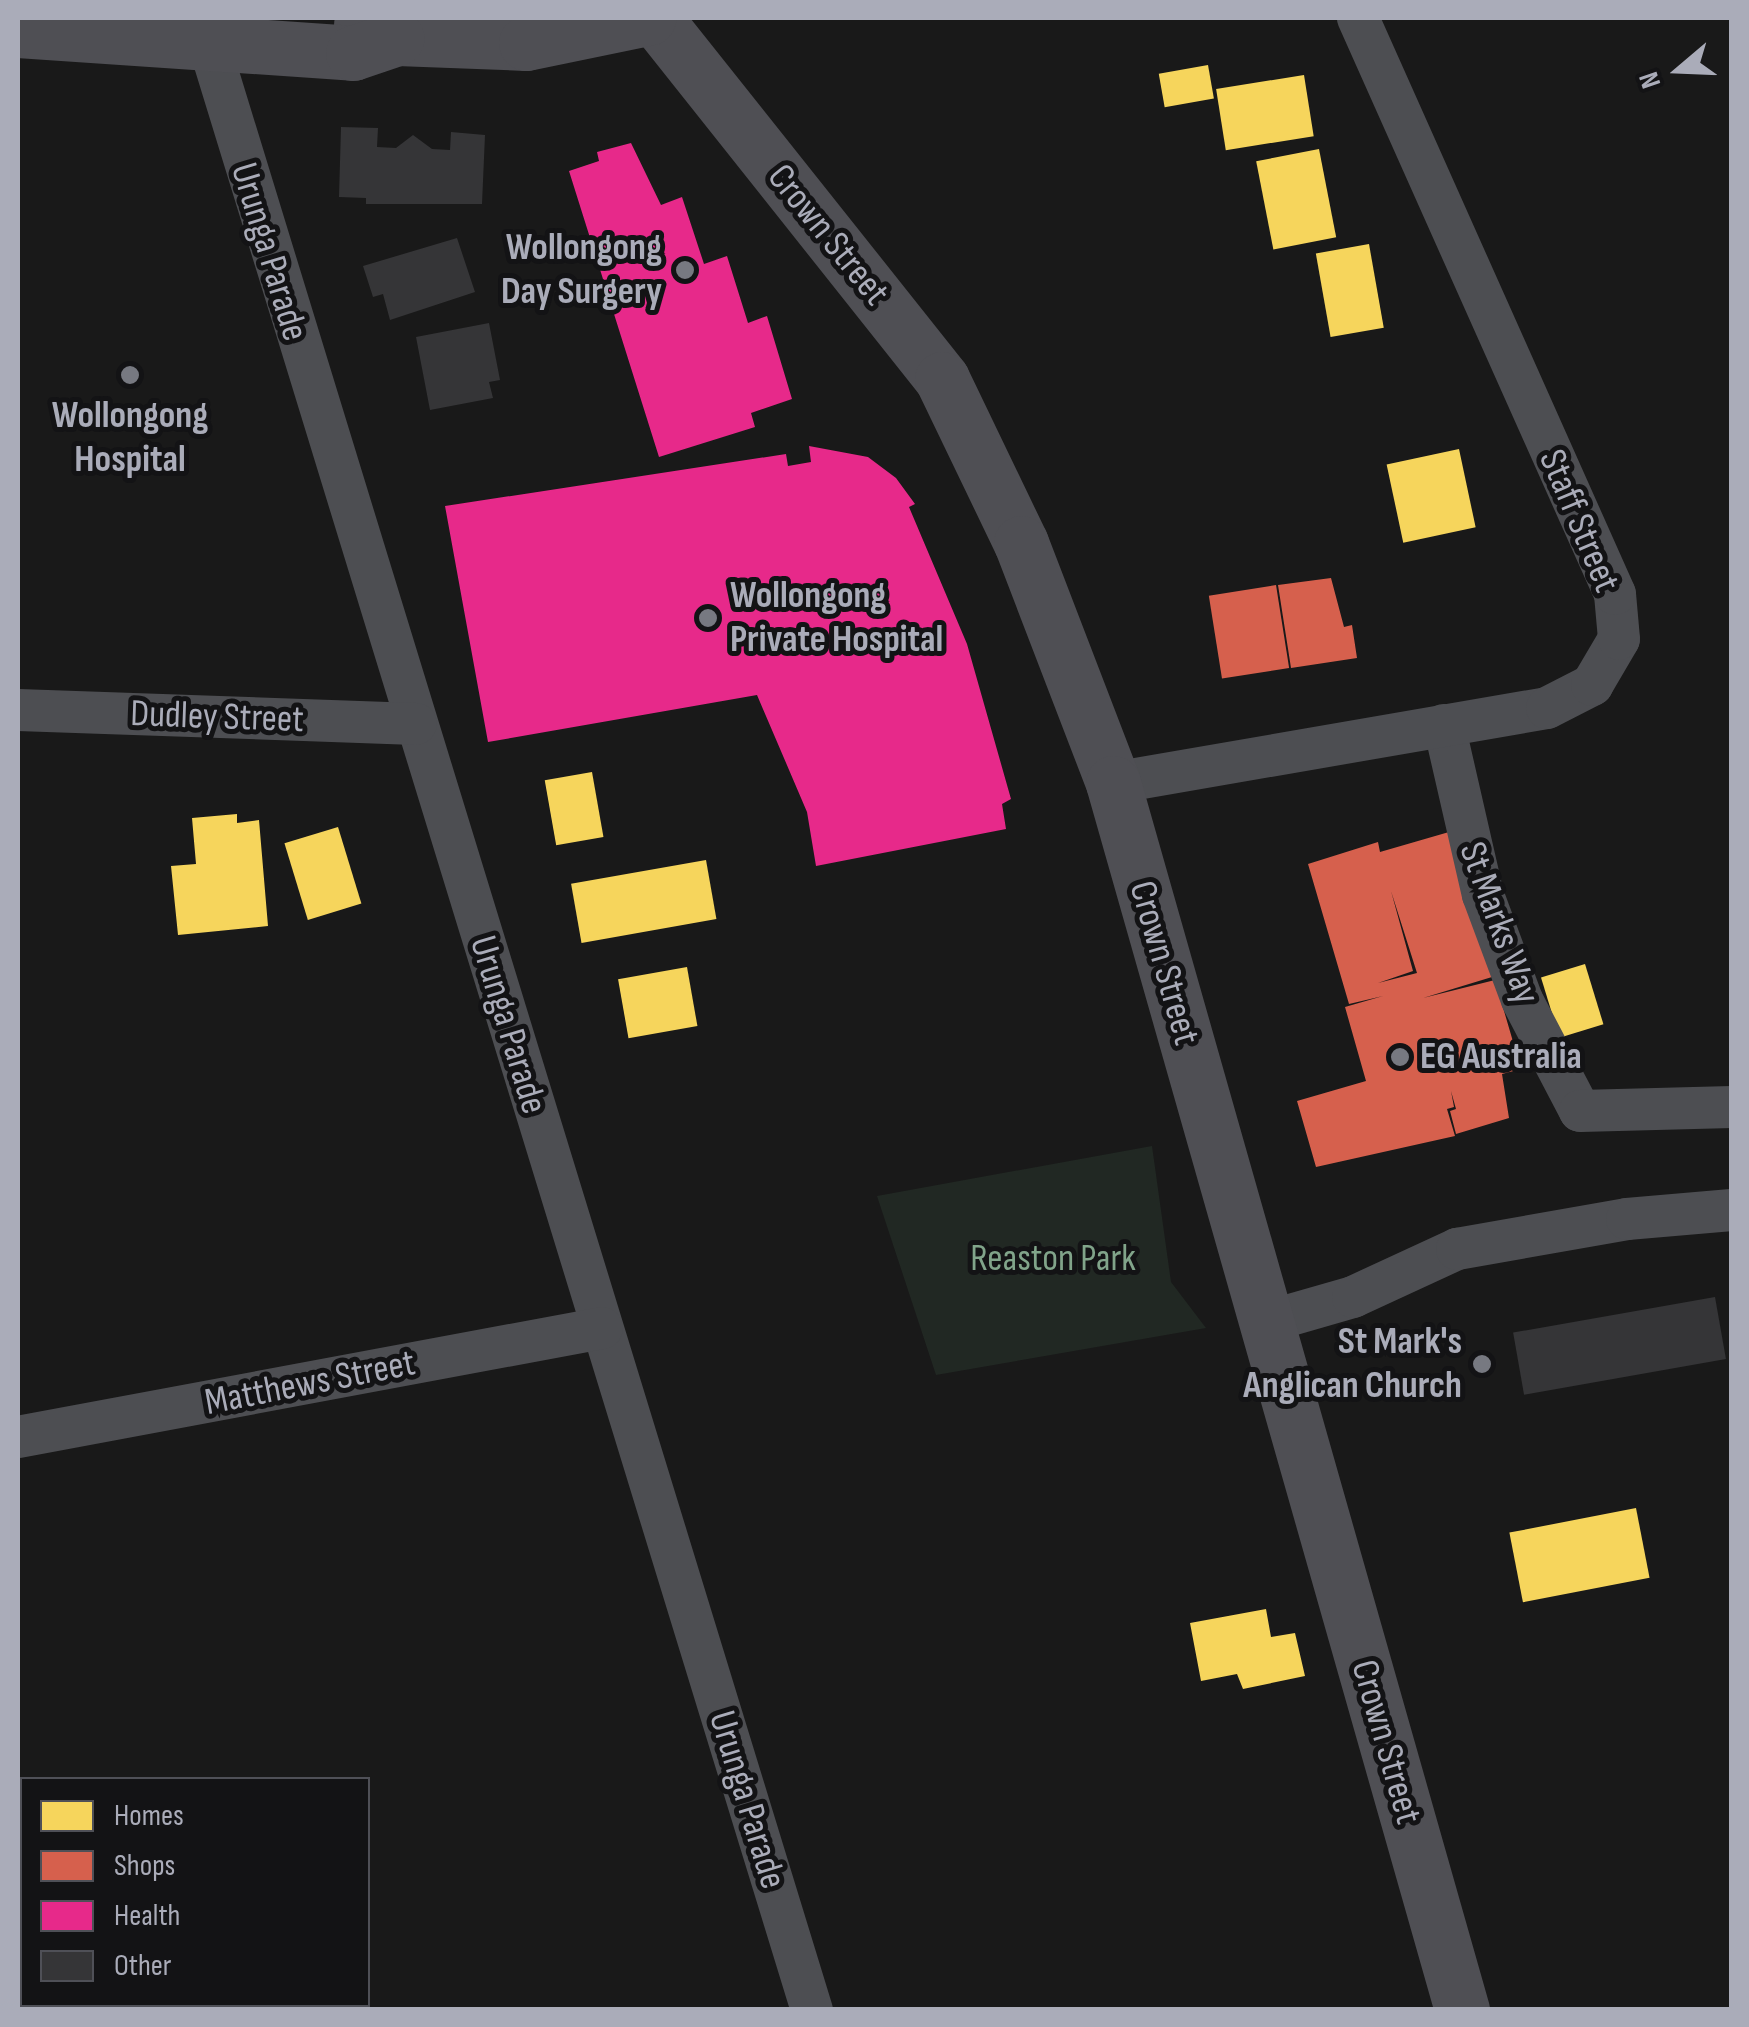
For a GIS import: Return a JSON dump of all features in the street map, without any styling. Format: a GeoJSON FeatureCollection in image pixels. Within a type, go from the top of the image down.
{"type":"FeatureCollection","features":[{"type":"Feature","properties":{"kind":"main road"},"geometry":{"type":"LineString","coordinates":[[339,18],[391,28],[526,43],[652,18]]}},
{"type":"Feature","properties":{"kind":"main road","name":"Crown Street"},"geometry":{"type":"LineString","coordinates":[[652,18],[942,379],[1021,543],[1113,782],[1462,2010]]}},
{"type":"Feature","properties":{"kind":"main road"},"geometry":{"type":"LineString","coordinates":[[18,30],[352,53],[391,28]]}},
{"type":"Feature","properties":{"kind":"street","name":"Staff Street"},"geometry":{"type":"LineString","coordinates":[[1113,782],[1547,708],[1592,685],[1619,639],[1615,594],[1358,18]]}},
{"type":"Feature","properties":{"kind":"street","name":"Urunga Parade"},"geometry":{"type":"LineString","coordinates":[[208,41],[602,1328],[803,2008]]}},
{"type":"Feature","properties":{"kind":"street","name":"Dudley Street"},"geometry":{"type":"LineString","coordinates":[[18,710],[416,724]]}},
{"type":"Feature","properties":{"kind":"street","name":"St Marks Way"},"geometry":{"type":"LineString","coordinates":[[1444,726],[1483,895],[1522,1000],[1580,1111],[1732,1107]]}},
{"type":"Feature","properties":{"kind":"street"},"geometry":{"type":"LineString","coordinates":[[1266,1322],[1353,1297],[1457,1249],[1627,1219],[1732,1210]]}},
{"type":"Feature","properties":{"kind":"street","name":"Matthews Street"},"geometry":{"type":"LineString","coordinates":[[18,1438],[602,1328]]}},
{"type":"Feature","properties":{"kind":"green space","name":"Reaston Park"},"geometry":{"type":"Polygon","coordinates":[[[1152,1146],[1171,1282],[1206,1328],[936,1375],[877,1196],[1152,1146]]]}},
{"type":"Feature","properties":{"kind":"building: Homes"},"geometry":{"type":"Polygon","coordinates":[[[1208,65],[1214,98],[1165,107],[1159,74],[1208,65]]]}},
{"type":"Feature","properties":{"kind":"building: Homes"},"geometry":{"type":"Polygon","coordinates":[[[1304,75],[1314,136],[1226,150],[1216,89],[1304,75]]]}},
{"type":"Feature","properties":{"kind":"building: Homes"},"geometry":{"type":"Polygon","coordinates":[[[1319,149],[1336,237],[1273,250],[1256,161],[1319,149]]]}},
{"type":"Feature","properties":{"kind":"building: Homes"},"geometry":{"type":"Polygon","coordinates":[[[1369,244],[1384,328],[1331,337],[1316,253],[1369,244]]]}},
{"type":"Feature","properties":{"kind":"building: Homes"},"geometry":{"type":"Polygon","coordinates":[[[1459,449],[1476,527],[1403,543],[1387,464],[1459,449]]]}},
{"type":"Feature","properties":{"kind":"building: Homes"},"geometry":{"type":"Polygon","coordinates":[[[592,772],[603,837],[556,845],[545,780],[592,772]]]}},
{"type":"Feature","properties":{"kind":"building: Homes"},"geometry":{"type":"Polygon","coordinates":[[[237,814],[237,823],[259,820],[268,926],[178,935],[171,866],[196,864],[192,818],[237,814]]]}},
{"type":"Feature","properties":{"kind":"building: Homes"},"geometry":{"type":"Polygon","coordinates":[[[338,827],[361,904],[308,920],[284,843],[338,827]]]}},
{"type":"Feature","properties":{"kind":"building: Homes"},"geometry":{"type":"Polygon","coordinates":[[[706,860],[716,919],[582,943],[571,884],[706,860]]]}},
{"type":"Feature","properties":{"kind":"building: Homes"},"geometry":{"type":"Polygon","coordinates":[[[1585,964],[1603,1024],[1559,1038],[1541,977],[1585,964]]]}},
{"type":"Feature","properties":{"kind":"building: Homes"},"geometry":{"type":"Polygon","coordinates":[[[687,967],[697,1026],[628,1038],[618,979],[687,967]]]}},
{"type":"Feature","properties":{"kind":"building: Homes"},"geometry":{"type":"Polygon","coordinates":[[[1636,1508],[1650,1578],[1523,1602],[1509,1533],[1636,1508]]]}},
{"type":"Feature","properties":{"kind":"building: Homes"},"geometry":{"type":"Polygon","coordinates":[[[1266,1609],[1271,1637],[1295,1633],[1305,1676],[1243,1689],[1237,1674],[1201,1681],[1190,1623],[1266,1609]]]}},
{"type":"Feature","properties":{"kind":"building: Shops"},"geometry":{"type":"Polygon","coordinates":[[[1331,578],[1344,627],[1352,625],[1357,658],[1291,668],[1278,585],[1331,578]]]}},
{"type":"Feature","properties":{"kind":"building: Shops"},"geometry":{"type":"Polygon","coordinates":[[[1276,585],[1289,668],[1222,679],[1209,596],[1276,585]]]}},
{"type":"Feature","properties":{"kind":"building: Shops"},"geometry":{"type":"Polygon","coordinates":[[[1449,832],[1492,977],[1423,998],[1495,980],[1521,1069],[1502,1074],[1509,1118],[1456,1134],[1450,1111],[1456,1109],[1451,1091],[1454,1107],[1447,1109],[1455,1136],[1316,1167],[1297,1101],[1366,1081],[1345,1007],[1383,996],[1349,1004],[1308,864],[1378,842],[1380,852],[1449,832]],[[1391,891],[1413,971],[1378,983],[1417,973],[1391,891]]]}},
{"type":"Feature","properties":{"kind":"building: Health","name":"Wollongong Day Surgery"},"geometry":{"type":"Polygon","coordinates":[[[631,143],[661,205],[682,197],[704,264],[727,256],[748,323],[767,316],[792,399],[751,413],[755,427],[659,457],[569,171],[599,161],[597,152],[631,143]]]}},
{"type":"Feature","properties":{"kind":"building: Health","name":"Wollongong Private Hospital"},"geometry":{"type":"Polygon","coordinates":[[[809,446],[868,457],[896,478],[915,504],[909,507],[967,644],[1011,799],[1002,804],[1006,829],[816,866],[807,812],[757,695],[488,742],[445,506],[786,454],[788,466],[811,462],[809,446]]]}},
{"type":"Feature","properties":{"kind":"building: Other"},"geometry":{"type":"Polygon","coordinates":[[[341,127],[378,128],[377,147],[396,148],[413,135],[432,149],[450,150],[451,132],[485,135],[482,204],[366,204],[366,198],[339,197],[341,127]]]}},
{"type":"Feature","properties":{"kind":"building: Other"},"geometry":{"type":"Polygon","coordinates":[[[457,238],[475,292],[390,320],[383,294],[373,297],[363,266],[457,238]]]}},
{"type":"Feature","properties":{"kind":"building: Other"},"geometry":{"type":"Polygon","coordinates":[[[489,323],[500,380],[489,382],[493,398],[430,410],[416,337],[489,323]]]}},
{"type":"Feature","properties":{"kind":"building: Other"},"geometry":{"type":"Polygon","coordinates":[[[1715,1297],[1726,1359],[1524,1395],[1513,1333],[1715,1297]]]}},
{"type":"Feature","properties":{"kind":"place","name":"Wollongong Day Surgery"},"geometry":{"type":"Point","coordinates":[685,270]}},
{"type":"Feature","properties":{"kind":"place","name":"Wollongong Hospital"},"geometry":{"type":"Point","coordinates":[130,375]}},
{"type":"Feature","properties":{"kind":"place","name":"Wollongong Private Hospital"},"geometry":{"type":"Point","coordinates":[708,618]}},
{"type":"Feature","properties":{"kind":"place","name":"EG Australia"},"geometry":{"type":"Point","coordinates":[1400,1057]}},
{"type":"Feature","properties":{"kind":"place","name":"St Mark's Anglican Church"},"geometry":{"type":"Point","coordinates":[1482,1364]}}]}
